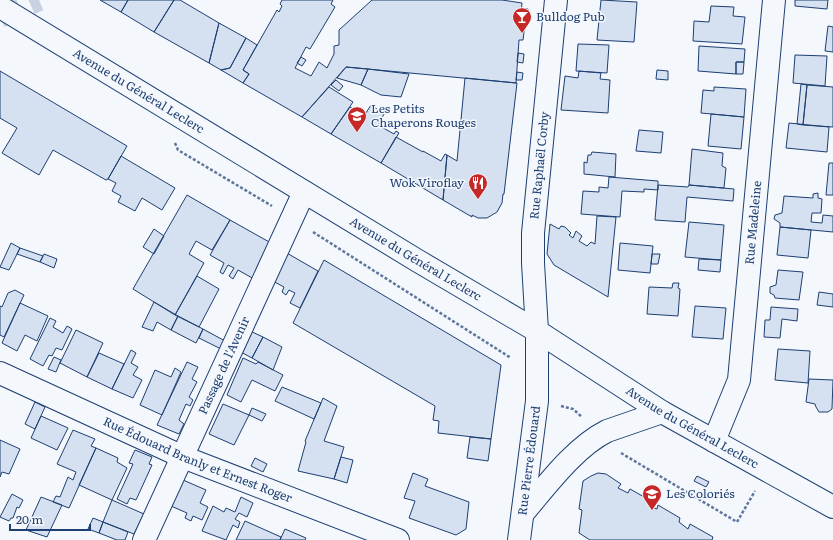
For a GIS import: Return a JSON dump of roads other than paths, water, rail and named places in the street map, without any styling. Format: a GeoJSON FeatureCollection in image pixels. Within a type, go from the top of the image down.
{"type":"FeatureCollection","features":[{"type":"Feature","properties":{"kind":"street","name":"Rue Raphaël Corby"},"geometry":{"type":"LineString","coordinates":[[537,332],[533,263],[533,233],[556,0]]}},
{"type":"Feature","properties":{"kind":"street","name":"Rue Madeleine"},"geometry":{"type":"LineString","coordinates":[[714,441],[739,380],[774,0]]}},
{"type":"Feature","properties":{"kind":"street","name":"Avenue du Général Leclerc"},"geometry":{"type":"LineString","coordinates":[[0,7],[418,262],[537,332],[662,412],[833,506]]}},
{"type":"Feature","properties":{"kind":"street","name":"Passage de l'Avenir"},"geometry":{"type":"LineString","coordinates":[[144,540],[304,192]]}},
{"type":"Feature","properties":{"kind":"street","name":"Rue Pierre Édouard"},"geometry":{"type":"LineString","coordinates":[[524,512],[537,401],[537,332]]}},
{"type":"Feature","properties":{"kind":"street","name":"Rue Édouard Branly et Ernest Roger"},"geometry":{"type":"LineString","coordinates":[[0,373],[183,458],[398,540]]}},
{"type":"Feature","properties":{"kind":"street","name":"Rue Pierre Édouard"},"geometry":{"type":"LineString","coordinates":[[524,512],[582,447],[601,439],[607,431],[662,412]]}},
{"type":"Feature","properties":{"kind":"street"},"geometry":{"type":"LineString","coordinates":[[519,540],[524,512]]}},
{"type":"Feature","properties":{"kind":"tunnel"},"geometry":{"type":"LineString","coordinates":[[0,17],[39,0]]}},
{"type":"Feature","properties":{"kind":"place","name":"Bulldog Pub"},"geometry":{"type":"Point","coordinates":[522,34]}},
{"type":"Feature","properties":{"kind":"place","name":"Les Petits Chaperons Rouges"},"geometry":{"type":"Point","coordinates":[357,133]}},
{"type":"Feature","properties":{"kind":"place","name":"Wok Viroflay"},"geometry":{"type":"Point","coordinates":[478,200]}},
{"type":"Feature","properties":{"kind":"place","name":"Les Coloriés"},"geometry":{"type":"Point","coordinates":[652,511]}}]}
